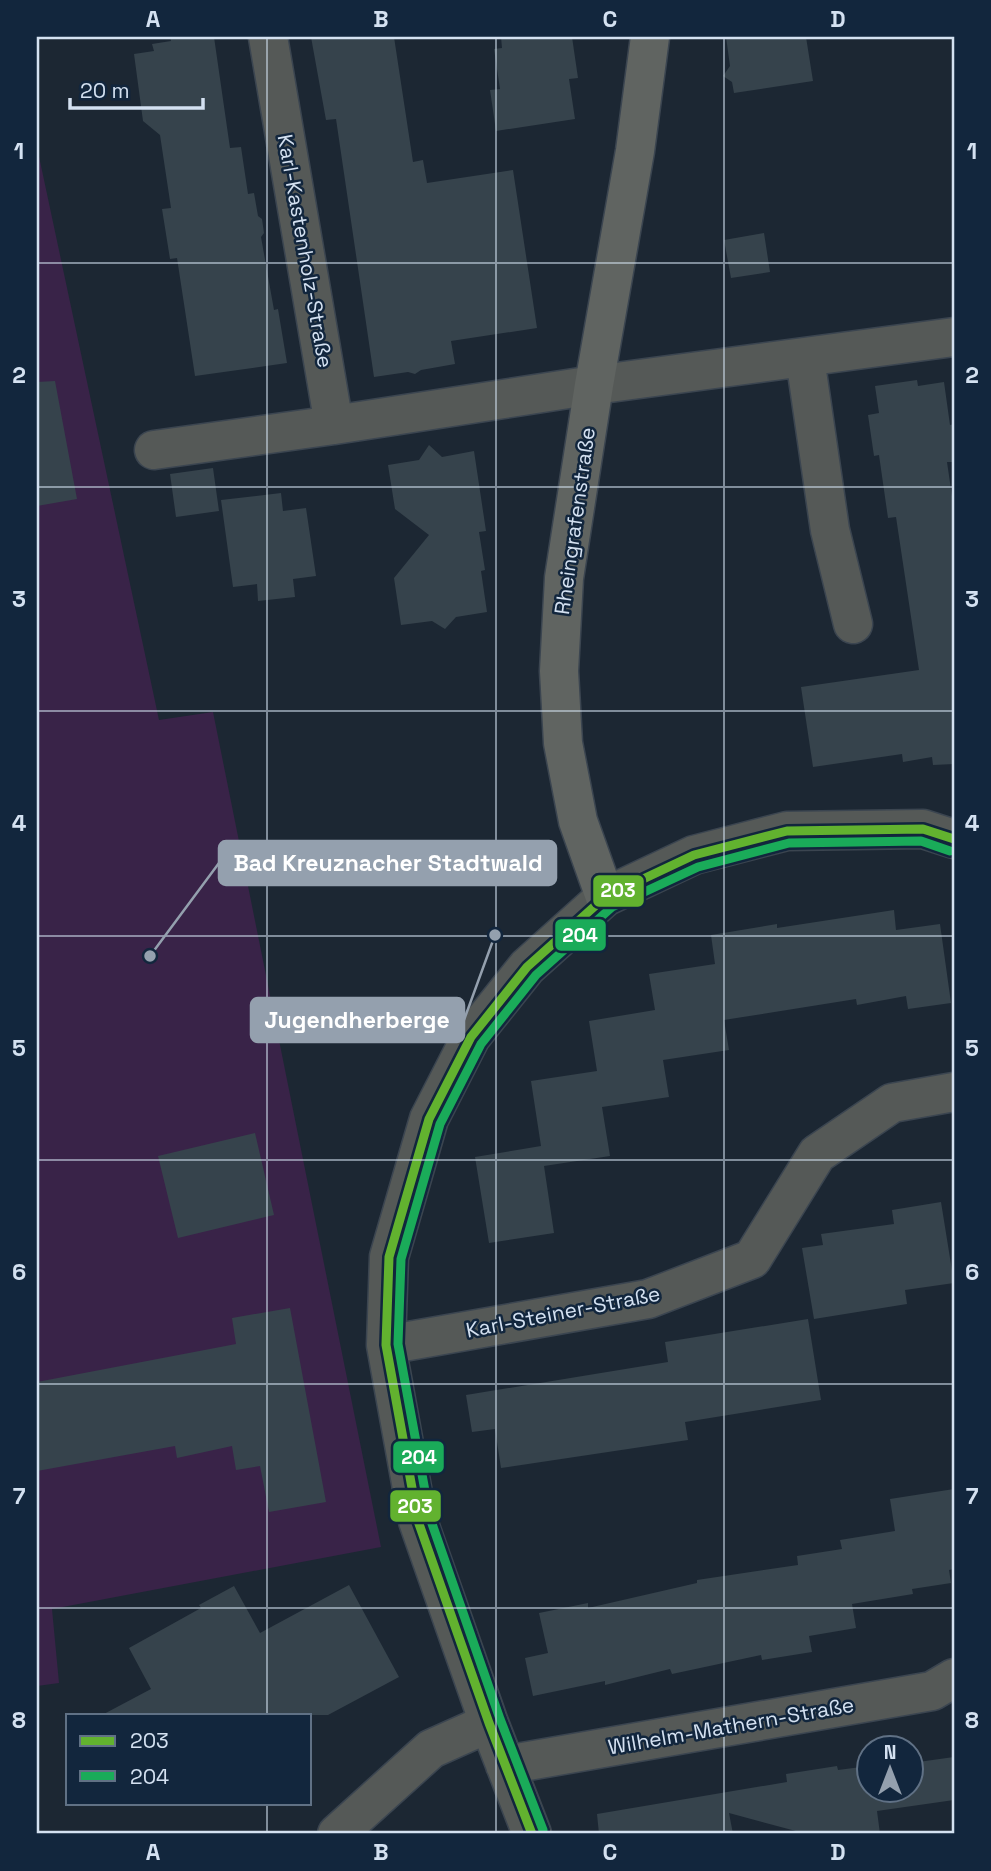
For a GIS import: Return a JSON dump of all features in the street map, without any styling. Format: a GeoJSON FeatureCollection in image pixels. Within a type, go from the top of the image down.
{"type":"FeatureCollection","features":[{"type":"Feature","properties":{"kind":"street","name":"Karl-Kastenholz-Straße"},"geometry":{"type":"LineString","coordinates":[[268,37],[334,425]]}},
{"type":"Feature","properties":{"kind":"street","name":"Rheingrafenstraße"},"geometry":{"type":"LineString","coordinates":[[605,897],[578,821],[563,743],[559,671],[564,578],[635,151],[650,37]]}},
{"type":"Feature","properties":{"kind":"street"},"geometry":{"type":"LineString","coordinates":[[154,450],[594,385],[954,337]]}},
{"type":"Feature","properties":{"kind":"street"},"geometry":{"type":"LineString","coordinates":[[805,358],[830,530],[853,624]]}},
{"type":"Feature","properties":{"kind":"street"},"geometry":{"type":"LineString","coordinates":[[532,1834],[489,1723],[418,1521],[386,1345],[389,1257],[429,1119],[471,1037],[527,967],[605,897],[694,855],[787,831],[923,829],[954,839]]}},
{"type":"Feature","properties":{"kind":"street","name":"Karl-Steiner-Straße"},"geometry":{"type":"LineString","coordinates":[[386,1345],[648,1299],[752,1258],[817,1154],[892,1103],[954,1092]]}},
{"type":"Feature","properties":{"kind":"street","name":"Wilhelm-Mathern-Straße"},"geometry":{"type":"LineString","coordinates":[[505,1765],[932,1691],[954,1678]]}},
{"type":"Feature","properties":{"kind":"street"},"geometry":{"type":"LineString","coordinates":[[337,1834],[431,1749],[489,1723]]}},
{"type":"Feature","properties":{"kind":"shaded area"},"geometry":{"type":"Polygon","coordinates":[[[37,147],[159,720],[213,712],[381,1547],[52,1609],[59,1683],[37,1686],[37,147]]]}},
{"type":"Feature","properties":{"kind":"building"},"geometry":{"type":"Polygon","coordinates":[[[170,37],[214,37],[230,148],[241,147],[248,194],[254,193],[258,216],[262,219],[264,233],[261,237],[287,363],[195,376],[177,258],[170,259],[162,209],[171,208],[160,135],[143,121],[134,54],[154,51],[152,44],[171,41],[170,37]]]}},
{"type":"Feature","properties":{"kind":"building"},"geometry":{"type":"Polygon","coordinates":[[[311,37],[394,37],[413,162],[423,160],[427,183],[513,170],[537,328],[451,341],[455,364],[421,370],[415,374],[408,372],[374,377],[336,119],[326,120],[311,37]]]}},
{"type":"Feature","properties":{"kind":"building"},"geometry":{"type":"Polygon","coordinates":[[[501,37],[572,37],[578,78],[569,79],[575,119],[496,131],[490,90],[500,89],[494,49],[502,48],[501,37]]]}},
{"type":"Feature","properties":{"kind":"building"},"geometry":{"type":"Polygon","coordinates":[[[726,37],[806,37],[813,81],[734,93],[732,82],[723,76],[730,66],[726,37]]]}},
{"type":"Feature","properties":{"kind":"building"},"geometry":{"type":"Polygon","coordinates":[[[764,233],[770,272],[731,278],[724,240],[764,233]]]}},
{"type":"Feature","properties":{"kind":"building"},"geometry":{"type":"Polygon","coordinates":[[[917,380],[918,386],[944,382],[950,425],[954,424],[954,462],[947,462],[954,510],[954,764],[933,765],[932,757],[903,762],[902,754],[813,767],[801,687],[919,670],[896,517],[888,518],[879,455],[874,456],[868,415],[879,413],[875,386],[917,380]]]}},
{"type":"Feature","properties":{"kind":"building"},"geometry":{"type":"Polygon","coordinates":[[[55,381],[77,499],[37,506],[37,382],[55,381]]]}},
{"type":"Feature","properties":{"kind":"building"},"geometry":{"type":"Polygon","coordinates":[[[429,445],[442,457],[474,451],[486,531],[479,532],[485,570],[481,571],[487,612],[456,617],[445,629],[432,621],[401,625],[394,578],[429,535],[395,509],[388,465],[419,460],[429,445]]]}},
{"type":"Feature","properties":{"kind":"building"},"geometry":{"type":"Polygon","coordinates":[[[213,468],[219,511],[176,517],[170,474],[213,468]]]}},
{"type":"Feature","properties":{"kind":"building"},"geometry":{"type":"Polygon","coordinates":[[[281,493],[283,511],[306,508],[316,576],[293,579],[295,597],[258,601],[257,584],[233,587],[221,500],[281,493]]]}},
{"type":"Feature","properties":{"kind":"building"},"geometry":{"type":"Polygon","coordinates":[[[894,910],[896,930],[940,924],[951,1003],[908,1009],[906,996],[857,1005],[856,999],[724,1020],[729,1050],[663,1060],[669,1097],[602,1107],[610,1156],[544,1166],[554,1233],[489,1243],[475,1157],[541,1146],[531,1081],[597,1071],[589,1021],[655,1010],[649,974],[715,964],[711,935],[894,910]]]}},
{"type":"Feature","properties":{"kind":"building"},"geometry":{"type":"Polygon","coordinates":[[[255,1133],[274,1215],[178,1238],[158,1156],[255,1133]]]}},
{"type":"Feature","properties":{"kind":"building"},"geometry":{"type":"Polygon","coordinates":[[[941,1202],[954,1283],[905,1290],[907,1304],[814,1319],[802,1248],[823,1245],[821,1234],[894,1224],[892,1210],[941,1202]]]}},
{"type":"Feature","properties":{"kind":"building"},"geometry":{"type":"Polygon","coordinates":[[[290,1308],[326,1502],[269,1512],[260,1466],[236,1470],[232,1446],[177,1458],[175,1446],[37,1471],[37,1382],[236,1344],[232,1318],[290,1308]]]}},
{"type":"Feature","properties":{"kind":"building"},"geometry":{"type":"Polygon","coordinates":[[[808,1319],[821,1400],[685,1422],[688,1440],[501,1468],[495,1429],[472,1432],[466,1395],[668,1362],[665,1342],[808,1319]]]}},
{"type":"Feature","properties":{"kind":"building"},"geometry":{"type":"Polygon","coordinates":[[[954,1489],[954,1569],[949,1570],[951,1583],[912,1589],[913,1594],[852,1604],[856,1628],[809,1636],[812,1652],[762,1660],[761,1655],[672,1674],[670,1669],[605,1685],[605,1681],[533,1696],[525,1658],[548,1653],[539,1613],[588,1603],[588,1608],[697,1583],[697,1580],[798,1565],[797,1556],[842,1549],[840,1540],[895,1531],[890,1499],[954,1489]]]}},
{"type":"Feature","properties":{"kind":"building"},"geometry":{"type":"Polygon","coordinates":[[[349,1585],[399,1677],[328,1715],[104,1714],[151,1689],[129,1648],[201,1608],[199,1605],[234,1586],[260,1633],[349,1585]]]}},
{"type":"Feature","properties":{"kind":"building"},"geometry":{"type":"Polygon","coordinates":[[[954,1757],[954,1800],[877,1811],[880,1834],[807,1834],[729,1813],[733,1834],[599,1834],[597,1814],[787,1782],[786,1774],[837,1766],[838,1770],[855,1768],[855,1804],[925,1804],[925,1761],[954,1757]]]}},
{"type":"Feature","properties":{"kind":"transit line","name":"203"},"geometry":{"type":"LineString","coordinates":[[532,1834],[489,1723],[418,1521],[386,1345],[389,1257],[429,1119],[471,1037],[527,967],[605,897],[694,855],[787,831],[923,829],[954,839]]}},
{"type":"Feature","properties":{"kind":"transit line","name":"204"},"geometry":{"type":"LineString","coordinates":[[543,1830],[500,1719],[430,1518],[398,1344],[401,1259],[440,1124],[481,1044],[536,975],[612,907],[698,867],[789,843],[921,841],[950,851]]}},
{"type":"Feature","properties":{"kind":"place","name":"Jugendherberge"},"geometry":{"type":"Point","coordinates":[495,935]}},
{"type":"Feature","properties":{"kind":"place","name":"Bad Kreuznacher Stadtwald"},"geometry":{"type":"Point","coordinates":[150,956]}}]}
